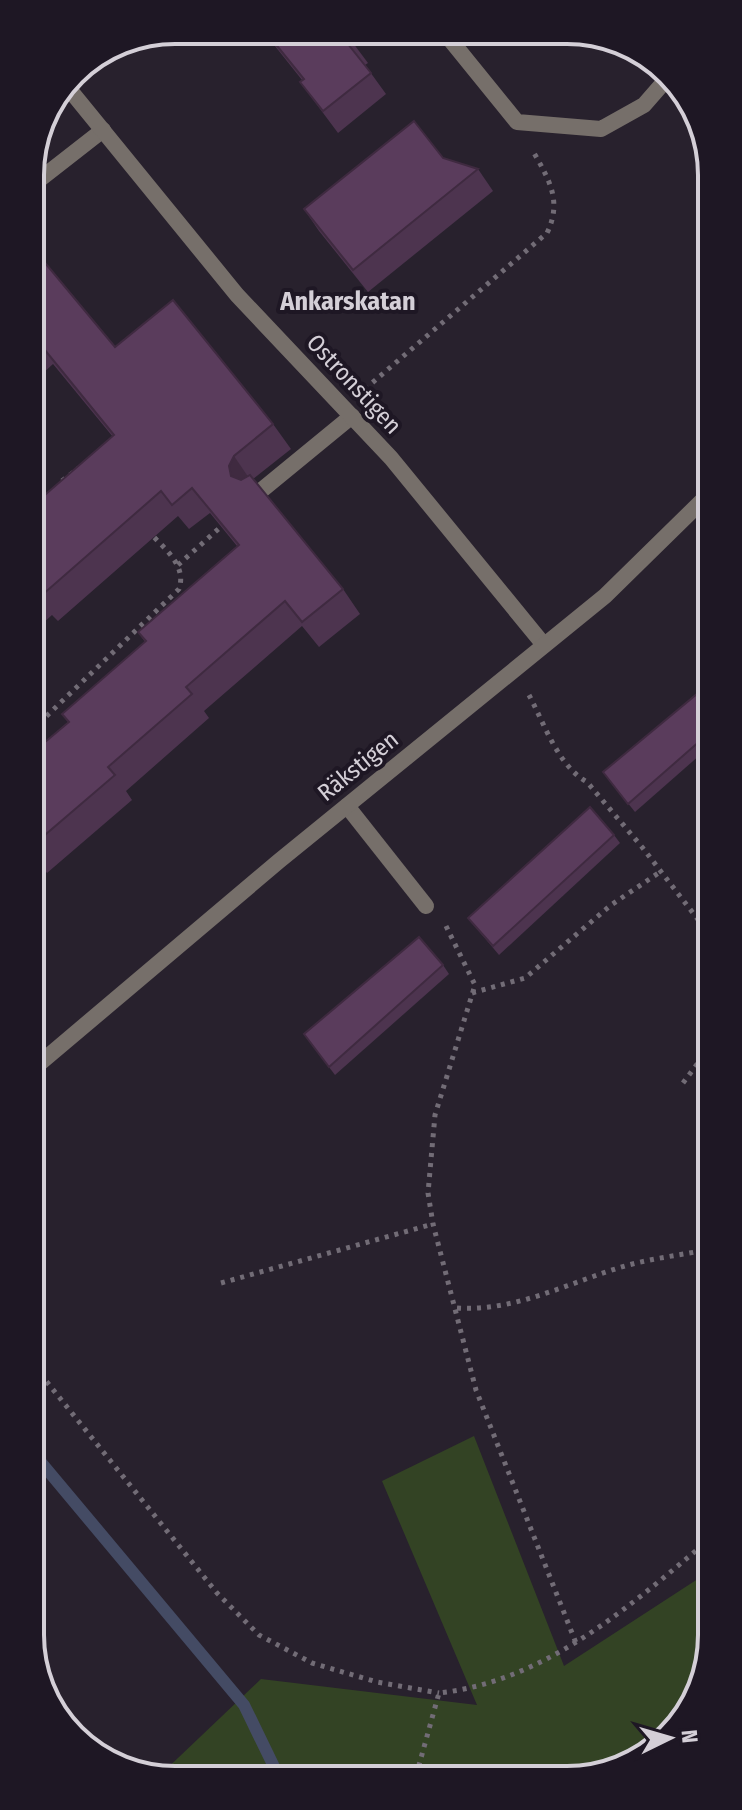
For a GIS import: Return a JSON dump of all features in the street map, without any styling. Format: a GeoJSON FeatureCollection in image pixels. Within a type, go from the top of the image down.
{"type":"FeatureCollection","features":[{"type":"Feature","properties":{"kind":"street"},"geometry":{"type":"LineString","coordinates":[[454,44],[517,122],[601,129],[644,105],[662,85]]}},
{"type":"Feature","properties":{"kind":"street","name":"Ostronstigen"},"geometry":{"type":"LineString","coordinates":[[73,93],[237,295],[391,458],[544,645]]}},
{"type":"Feature","properties":{"kind":"street"},"geometry":{"type":"LineString","coordinates":[[44,176],[103,130]]}},
{"type":"Feature","properties":{"kind":"street"},"geometry":{"type":"LineString","coordinates":[[257,494],[348,412]]}},
{"type":"Feature","properties":{"kind":"street","name":"Räkstigen"},"geometry":{"type":"LineString","coordinates":[[44,1060],[347,806],[605,596],[698,505]]}},
{"type":"Feature","properties":{"kind":"street"},"geometry":{"type":"LineString","coordinates":[[347,806],[433,910]]}},
{"type":"Feature","properties":{"kind":"path"},"geometry":{"type":"LineString","coordinates":[[348,412],[547,233],[555,217],[556,199],[549,179],[517,122]]}},
{"type":"Feature","properties":{"kind":"path"},"geometry":{"type":"LineString","coordinates":[[52,491],[72,471],[87,465]]}},
{"type":"Feature","properties":{"kind":"path"},"geometry":{"type":"LineString","coordinates":[[178,565],[257,494]]}},
{"type":"Feature","properties":{"kind":"path"},"geometry":{"type":"LineString","coordinates":[[44,718],[179,589],[182,580],[178,565],[148,530]]}},
{"type":"Feature","properties":{"kind":"path"},"geometry":{"type":"LineString","coordinates":[[516,668],[553,743],[576,776],[587,782],[698,920]]}},
{"type":"Feature","properties":{"kind":"path"},"geometry":{"type":"LineString","coordinates":[[472,993],[525,978],[611,905],[660,872]]}},
{"type":"Feature","properties":{"kind":"path"},"geometry":{"type":"LineString","coordinates":[[433,910],[475,985],[435,1115],[428,1193],[437,1253],[457,1308],[476,1390],[576,1643]]}},
{"type":"Feature","properties":{"kind":"path"},"geometry":{"type":"LineString","coordinates":[[683,1083],[698,1063]]}},
{"type":"Feature","properties":{"kind":"path"},"geometry":{"type":"LineString","coordinates":[[221,1283],[433,1224]]}},
{"type":"Feature","properties":{"kind":"path"},"geometry":{"type":"LineString","coordinates":[[457,1308],[481,1310],[549,1292],[626,1266],[698,1252]]}},
{"type":"Feature","properties":{"kind":"path"},"geometry":{"type":"LineString","coordinates":[[44,1378],[217,1593],[259,1635],[312,1663],[377,1682],[439,1693],[487,1685],[521,1672],[576,1643],[629,1607],[698,1549]]}},
{"type":"Feature","properties":{"kind":"path"},"geometry":{"type":"LineString","coordinates":[[419,1766],[439,1693]]}},
{"type":"Feature","properties":{"kind":"green space"},"geometry":{"type":"Polygon","coordinates":[[[474,1436],[564,1666],[698,1579],[698,1644],[691,1677],[681,1698],[630,1698],[630,1749],[601,1762],[584,1765],[170,1765],[261,1679],[477,1705],[382,1481],[474,1436]]]}},
{"type":"Feature","properties":{"kind":"building"},"geometry":{"type":"Polygon","coordinates":[[[276,44],[348,44],[371,73],[323,111],[300,82],[304,79],[276,44]]]}},
{"type":"Feature","properties":{"kind":"building"},"geometry":{"type":"Polygon","coordinates":[[[414,121],[443,158],[478,169],[353,270],[304,209],[414,121]]]}},
{"type":"Feature","properties":{"kind":"building"},"geometry":{"type":"Polygon","coordinates":[[[46,264],[115,347],[173,300],[273,424],[234,456],[229,466],[231,476],[241,480],[250,475],[343,589],[302,622],[285,601],[186,687],[192,694],[108,767],[115,775],[44,836],[44,743],[69,722],[62,714],[146,641],[138,632],[239,545],[192,488],[172,505],[161,491],[44,593],[44,496],[114,435],[44,349],[46,264]]]}},
{"type":"Feature","properties":{"kind":"building"},"geometry":{"type":"Polygon","coordinates":[[[698,693],[698,743],[628,804],[603,772],[698,693]]]}},
{"type":"Feature","properties":{"kind":"building"},"geometry":{"type":"Polygon","coordinates":[[[590,807],[614,835],[493,946],[468,918],[590,807]]]}},
{"type":"Feature","properties":{"kind":"building"},"geometry":{"type":"Polygon","coordinates":[[[419,937],[443,965],[329,1067],[304,1034],[419,937]]]}},
{"type":"Feature","properties":{"kind":"waterway"},"geometry":{"type":"LineString","coordinates":[[44,1466],[244,1705],[274,1766]]}},
{"type":"Feature","properties":{"kind":"district","name":"Ankarskatan"},"geometry":{"type":"Point","coordinates":[348,301]}}]}
